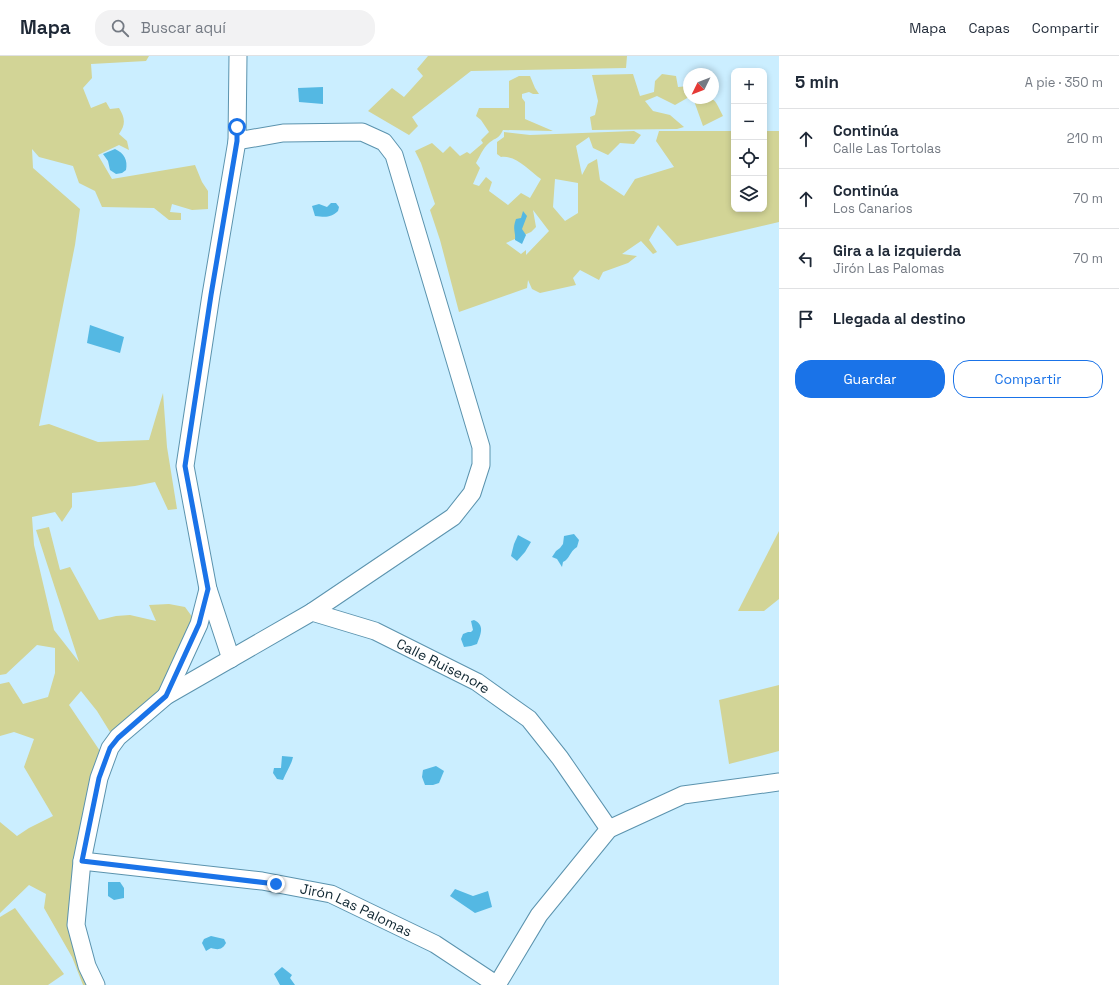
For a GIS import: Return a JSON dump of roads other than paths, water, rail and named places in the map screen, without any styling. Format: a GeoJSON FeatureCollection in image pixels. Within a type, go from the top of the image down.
{"type":"FeatureCollection","features":[{"type":"Feature","properties":{"kind":"street"},"geometry":{"type":"LineString","coordinates":[[231,659],[208,589],[185,466],[211,295],[237,141],[238,56]]}},
{"type":"Feature","properties":{"kind":"street"},"geometry":{"type":"LineString","coordinates":[[96,985],[87,966],[76,925],[82,861],[99,778],[110,748],[118,738],[166,696],[312,612],[453,517],[472,493],[481,465],[481,447],[394,155],[384,142],[362,132],[283,133],[237,141]]}},
{"type":"Feature","properties":{"kind":"street"},"geometry":{"type":"LineString","coordinates":[[166,696],[199,624],[208,589]]}},
{"type":"Feature","properties":{"kind":"street","name":"Calle Ruisenore"},"geometry":{"type":"LineString","coordinates":[[312,612],[375,631],[477,682],[529,719],[560,758],[609,829]]}},
{"type":"Feature","properties":{"kind":"street"},"geometry":{"type":"LineString","coordinates":[[497,985],[539,915],[609,829],[683,795],[779,782]]}},
{"type":"Feature","properties":{"kind":"street","name":"Jirón Las Palomas"},"geometry":{"type":"LineString","coordinates":[[82,861],[262,881],[331,894],[435,944],[497,985]]}},
{"type":"Feature","properties":{"kind":"water"},"geometry":{"type":"Polygon","coordinates":[[[323,87],[323,104],[299,102],[298,88],[323,87]]]}},
{"type":"Feature","properties":{"kind":"water"},"geometry":{"type":"Polygon","coordinates":[[[115,149],[123,155],[126,160],[126,170],[122,173],[116,174],[110,170],[108,161],[103,154],[115,149]]]}},
{"type":"Feature","properties":{"kind":"water"},"geometry":{"type":"Polygon","coordinates":[[[331,203],[336,203],[339,207],[338,211],[333,215],[322,217],[315,216],[312,206],[319,204],[327,207],[331,203]]]}},
{"type":"Feature","properties":{"kind":"water"},"geometry":{"type":"Polygon","coordinates":[[[523,211],[527,216],[522,229],[526,235],[522,244],[515,240],[514,228],[516,219],[521,218],[523,211]]]}},
{"type":"Feature","properties":{"kind":"water"},"geometry":{"type":"Polygon","coordinates":[[[90,325],[124,337],[120,353],[87,343],[90,325]]]}},
{"type":"Feature","properties":{"kind":"water"},"geometry":{"type":"Polygon","coordinates":[[[574,534],[579,540],[577,547],[563,562],[562,567],[557,559],[552,557],[563,544],[564,536],[574,534]]]}},
{"type":"Feature","properties":{"kind":"water"},"geometry":{"type":"Polygon","coordinates":[[[518,535],[531,542],[517,561],[511,556],[518,535]]]}},
{"type":"Feature","properties":{"kind":"water"},"geometry":{"type":"Polygon","coordinates":[[[474,620],[480,624],[481,627],[481,633],[477,644],[464,647],[461,639],[463,634],[473,630],[471,621],[474,620]]]}},
{"type":"Feature","properties":{"kind":"water"},"geometry":{"type":"Polygon","coordinates":[[[282,756],[293,757],[283,780],[277,779],[273,773],[274,768],[281,768],[282,756]]]}},
{"type":"Feature","properties":{"kind":"water"},"geometry":{"type":"Polygon","coordinates":[[[436,766],[444,771],[439,783],[425,785],[422,777],[423,770],[436,766]]]}},
{"type":"Feature","properties":{"kind":"water"},"geometry":{"type":"Polygon","coordinates":[[[108,882],[120,882],[124,888],[124,898],[114,900],[108,896],[108,882]]]}},
{"type":"Feature","properties":{"kind":"water"},"geometry":{"type":"Polygon","coordinates":[[[455,889],[473,896],[488,891],[492,907],[475,913],[450,896],[455,889]]]}},
{"type":"Feature","properties":{"kind":"water"},"geometry":{"type":"Polygon","coordinates":[[[211,936],[224,939],[226,943],[220,949],[211,948],[206,951],[202,943],[204,939],[211,936]]]}},
{"type":"Feature","properties":{"kind":"water"},"geometry":{"type":"Polygon","coordinates":[[[282,967],[292,975],[290,978],[295,985],[280,985],[274,974],[282,967]]]}}]}
